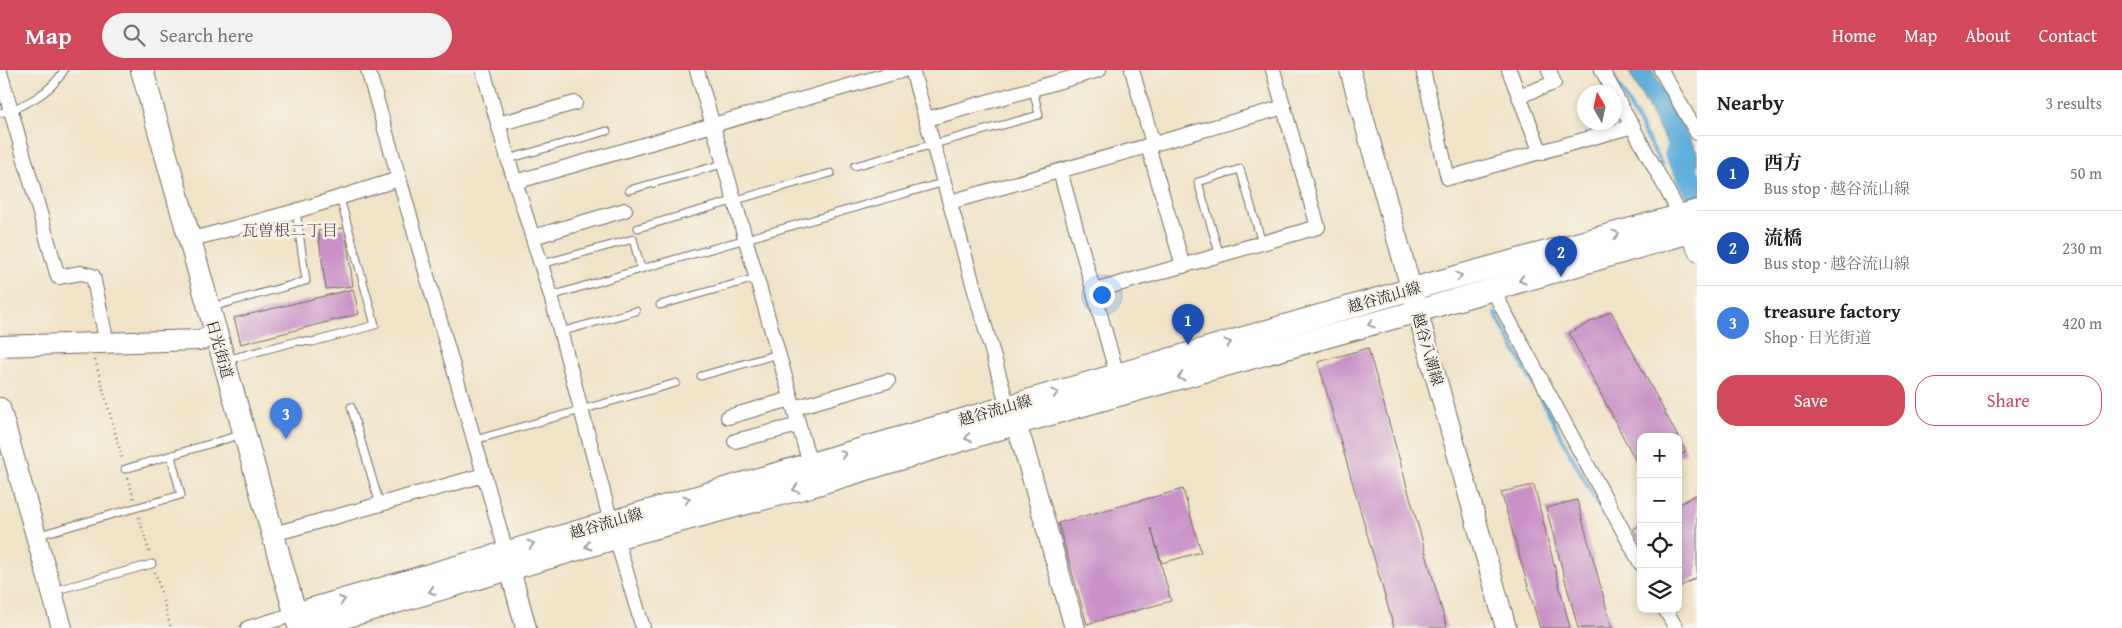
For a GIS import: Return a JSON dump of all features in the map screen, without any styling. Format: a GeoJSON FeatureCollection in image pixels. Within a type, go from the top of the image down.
{"type":"FeatureCollection","features":[{"type":"Feature","properties":{"kind":"main road","name":"日光街道"},"geometry":{"type":"LineString","coordinates":[[142,70],[271,534],[300,623]]}},
{"type":"Feature","properties":{"kind":"main road","name":"越谷流山線"},"geometry":{"type":"LineString","coordinates":[[614,530],[814,484],[1012,415],[1117,375],[1412,289],[1688,223]]}},
{"type":"Feature","properties":{"kind":"main road","name":"越谷流山線"},"geometry":{"type":"LineString","coordinates":[[300,623],[614,530],[810,464],[1012,415],[1418,311],[1492,289],[1688,223]]}},
{"type":"Feature","properties":{"kind":"street"},"geometry":{"type":"LineString","coordinates":[[368,70],[475,440],[526,628]]}},
{"type":"Feature","properties":{"kind":"street"},"geometry":{"type":"LineString","coordinates":[[483,70],[515,182],[542,264],[559,332],[643,628]]}},
{"type":"Feature","properties":{"kind":"street"},"geometry":{"type":"LineString","coordinates":[[697,70],[810,464]]}},
{"type":"Feature","properties":{"kind":"street"},"geometry":{"type":"LineString","coordinates":[[515,182],[904,70]]}},
{"type":"Feature","properties":{"kind":"street"},"geometry":{"type":"LineString","coordinates":[[912,70],[1075,628]]}},
{"type":"Feature","properties":{"kind":"street"},"geometry":{"type":"LineString","coordinates":[[927,119],[1099,70]]}},
{"type":"Feature","properties":{"kind":"street"},"geometry":{"type":"LineString","coordinates":[[1132,70],[1183,266]]}},
{"type":"Feature","properties":{"kind":"street"},"geometry":{"type":"LineString","coordinates":[[1094,291],[1220,256],[1318,226],[1273,70]]}},
{"type":"Feature","properties":{"kind":"street","name":"越谷八潮線"},"geometry":{"type":"LineString","coordinates":[[1350,70],[1506,628]]}},
{"type":"Feature","properties":{"kind":"street"},"geometry":{"type":"LineString","coordinates":[[1423,70],[1448,178],[1633,126]]}},
{"type":"Feature","properties":{"kind":"street"},"geometry":{"type":"LineString","coordinates":[[1509,70],[1541,153]]}},
{"type":"Feature","properties":{"kind":"street"},"geometry":{"type":"LineString","coordinates":[[1519,96],[1554,83],[1549,70]]}},
{"type":"Feature","properties":{"kind":"street"},"geometry":{"type":"LineString","coordinates":[[1602,70],[1610,85]]}},
{"type":"Feature","properties":{"kind":"street"},"geometry":{"type":"LineString","coordinates":[[1661,70],[1697,133]]}},
{"type":"Feature","properties":{"kind":"street"},"geometry":{"type":"LineString","coordinates":[[0,72],[6,112],[58,277],[81,273],[93,276],[99,344]]}},
{"type":"Feature","properties":{"kind":"street"},"geometry":{"type":"LineString","coordinates":[[498,124],[575,103]]}},
{"type":"Feature","properties":{"kind":"street"},"geometry":{"type":"LineString","coordinates":[[950,202],[1284,107]]}},
{"type":"Feature","properties":{"kind":"street"},"geometry":{"type":"LineString","coordinates":[[1622,107],[1688,223],[1697,254]]}},
{"type":"Feature","properties":{"kind":"street"},"geometry":{"type":"LineString","coordinates":[[1060,171],[1117,375]]}},
{"type":"Feature","properties":{"kind":"street"},"geometry":{"type":"LineString","coordinates":[[189,240],[296,212],[399,179]]}},
{"type":"Feature","properties":{"kind":"street"},"geometry":{"type":"LineString","coordinates":[[533,237],[625,210]]}},
{"type":"Feature","properties":{"kind":"street"},"geometry":{"type":"LineString","coordinates":[[1492,289],[1637,557]]}},
{"type":"Feature","properties":{"kind":"street"},"geometry":{"type":"LineString","coordinates":[[0,346],[199,340],[216,336]]}},
{"type":"Feature","properties":{"kind":"street"},"geometry":{"type":"LineString","coordinates":[[728,417],[888,381]]}},
{"type":"Feature","properties":{"kind":"street"},"geometry":{"type":"LineString","coordinates":[[0,408],[62,628]]}},
{"type":"Feature","properties":{"kind":"street"},"geometry":{"type":"LineString","coordinates":[[735,442],[799,426]]}},
{"type":"Feature","properties":{"kind":"street"},"geometry":{"type":"LineString","coordinates":[[271,534],[484,475]]}},
{"type":"Feature","properties":{"kind":"street"},"geometry":{"type":"LineString","coordinates":[[1668,613],[1676,628]]}},
{"type":"Feature","properties":{"kind":"street"},"geometry":{"type":"LineString","coordinates":[[248,628],[300,623]]}},
{"type":"Feature","properties":{"kind":"lane"},"geometry":{"type":"LineString","coordinates":[[6,112],[35,98],[58,81],[64,70]]}},
{"type":"Feature","properties":{"kind":"lane"},"geometry":{"type":"LineString","coordinates":[[855,166],[1039,115],[1033,88]]}},
{"type":"Feature","properties":{"kind":"lane"},"geometry":{"type":"LineString","coordinates":[[508,158],[607,131]]}},
{"type":"Feature","properties":{"kind":"lane"},"geometry":{"type":"LineString","coordinates":[[629,190],[723,164]]}},
{"type":"Feature","properties":{"kind":"lane"},"geometry":{"type":"LineString","coordinates":[[1220,256],[1198,182],[1240,169],[1262,243]]}},
{"type":"Feature","properties":{"kind":"lane"},"geometry":{"type":"LineString","coordinates":[[638,228],[831,174]]}},
{"type":"Feature","properties":{"kind":"lane"},"geometry":{"type":"LineString","coordinates":[[550,296],[944,182]]}},
{"type":"Feature","properties":{"kind":"lane"},"geometry":{"type":"LineString","coordinates":[[223,360],[298,341],[313,342],[375,325],[340,198]]}},
{"type":"Feature","properties":{"kind":"lane"},"geometry":{"type":"LineString","coordinates":[[208,308],[306,281],[296,212]]}},
{"type":"Feature","properties":{"kind":"lane"},"geometry":{"type":"LineString","coordinates":[[542,264],[633,239],[641,269]]}},
{"type":"Feature","properties":{"kind":"lane"},"geometry":{"type":"LineString","coordinates":[[660,305],[756,278]]}},
{"type":"Feature","properties":{"kind":"lane"},"geometry":{"type":"LineString","coordinates":[[559,332],[636,311]]}},
{"type":"Feature","properties":{"kind":"lane"},"geometry":{"type":"LineString","coordinates":[[702,376],[778,354]]}},
{"type":"Feature","properties":{"kind":"lane"},"geometry":{"type":"LineString","coordinates":[[475,440],[676,383]]}},
{"type":"Feature","properties":{"kind":"lane"},"geometry":{"type":"LineString","coordinates":[[351,407],[380,505]]}},
{"type":"Feature","properties":{"kind":"lane"},"geometry":{"type":"LineString","coordinates":[[126,468],[243,434]]}},
{"type":"Feature","properties":{"kind":"lane"},"geometry":{"type":"LineString","coordinates":[[36,536],[181,495],[171,456]]}},
{"type":"Feature","properties":{"kind":"lane"},"geometry":{"type":"LineString","coordinates":[[52,591],[152,564]]}},
{"type":"Feature","properties":{"kind":"path"},"geometry":{"type":"LineString","coordinates":[[99,344],[126,468],[170,628]]}},
{"type":"Feature","properties":{"kind":"water"},"geometry":{"type":"Polygon","coordinates":[[[1628,70],[1652,70],[1697,152],[1697,181],[1687,182],[1679,171],[1677,162],[1628,70]]]}},
{"type":"Feature","properties":{"kind":"building"},"geometry":{"type":"Polygon","coordinates":[[[345,228],[353,286],[326,289],[318,231],[345,228]]]}},
{"type":"Feature","properties":{"kind":"building"},"geometry":{"type":"Polygon","coordinates":[[[353,289],[359,314],[241,344],[234,318],[353,289]]]}},
{"type":"Feature","properties":{"kind":"building"},"geometry":{"type":"Polygon","coordinates":[[[1611,311],[1676,433],[1637,433],[1637,463],[1569,333],[1611,311]]]}},
{"type":"Feature","properties":{"kind":"building"},"geometry":{"type":"Polygon","coordinates":[[[1368,348],[1447,628],[1394,628],[1318,362],[1368,348]]]}},
{"type":"Feature","properties":{"kind":"building"},"geometry":{"type":"Polygon","coordinates":[[[1682,444],[1686,452],[1682,454],[1682,444]]]}},
{"type":"Feature","properties":{"kind":"building"},"geometry":{"type":"Polygon","coordinates":[[[1534,485],[1570,628],[1540,628],[1501,492],[1534,485]]]}},
{"type":"Feature","properties":{"kind":"building"},"geometry":{"type":"Polygon","coordinates":[[[1183,489],[1201,552],[1162,563],[1151,528],[1171,601],[1087,624],[1058,523],[1183,489]]]}},
{"type":"Feature","properties":{"kind":"building"},"geometry":{"type":"Polygon","coordinates":[[[1697,494],[1697,577],[1682,586],[1682,523],[1682,503],[1697,494]]]}},
{"type":"Feature","properties":{"kind":"building"},"geometry":{"type":"Polygon","coordinates":[[[1577,500],[1612,628],[1578,628],[1546,508],[1577,500]]]}},
{"type":"Feature","properties":{"kind":"building"},"geometry":{"type":"Polygon","coordinates":[[[1637,527],[1637,536],[1633,529],[1637,527]]]}},
{"type":"Feature","properties":{"kind":"waterway"},"geometry":{"type":"LineString","coordinates":[[1610,70],[1662,165]]}},
{"type":"Feature","properties":{"kind":"waterway"},"geometry":{"type":"LineString","coordinates":[[1676,153],[1697,192]]}},
{"type":"Feature","properties":{"kind":"waterway"},"geometry":{"type":"LineString","coordinates":[[1495,313],[1599,507]]}},
{"type":"Feature","properties":{"kind":"place","name":"流橋"},"geometry":{"type":"Point","coordinates":[1561,277]}},
{"type":"Feature","properties":{"kind":"place","name":"西方"},"geometry":{"type":"Point","coordinates":[1188,345]}},
{"type":"Feature","properties":{"kind":"place","name":"treasure factory"},"geometry":{"type":"Point","coordinates":[286,439]}},
{"type":"Feature","properties":{"kind":"district","name":"瓦曽根二丁目"},"geometry":{"type":"Point","coordinates":[290,230]}}]}
